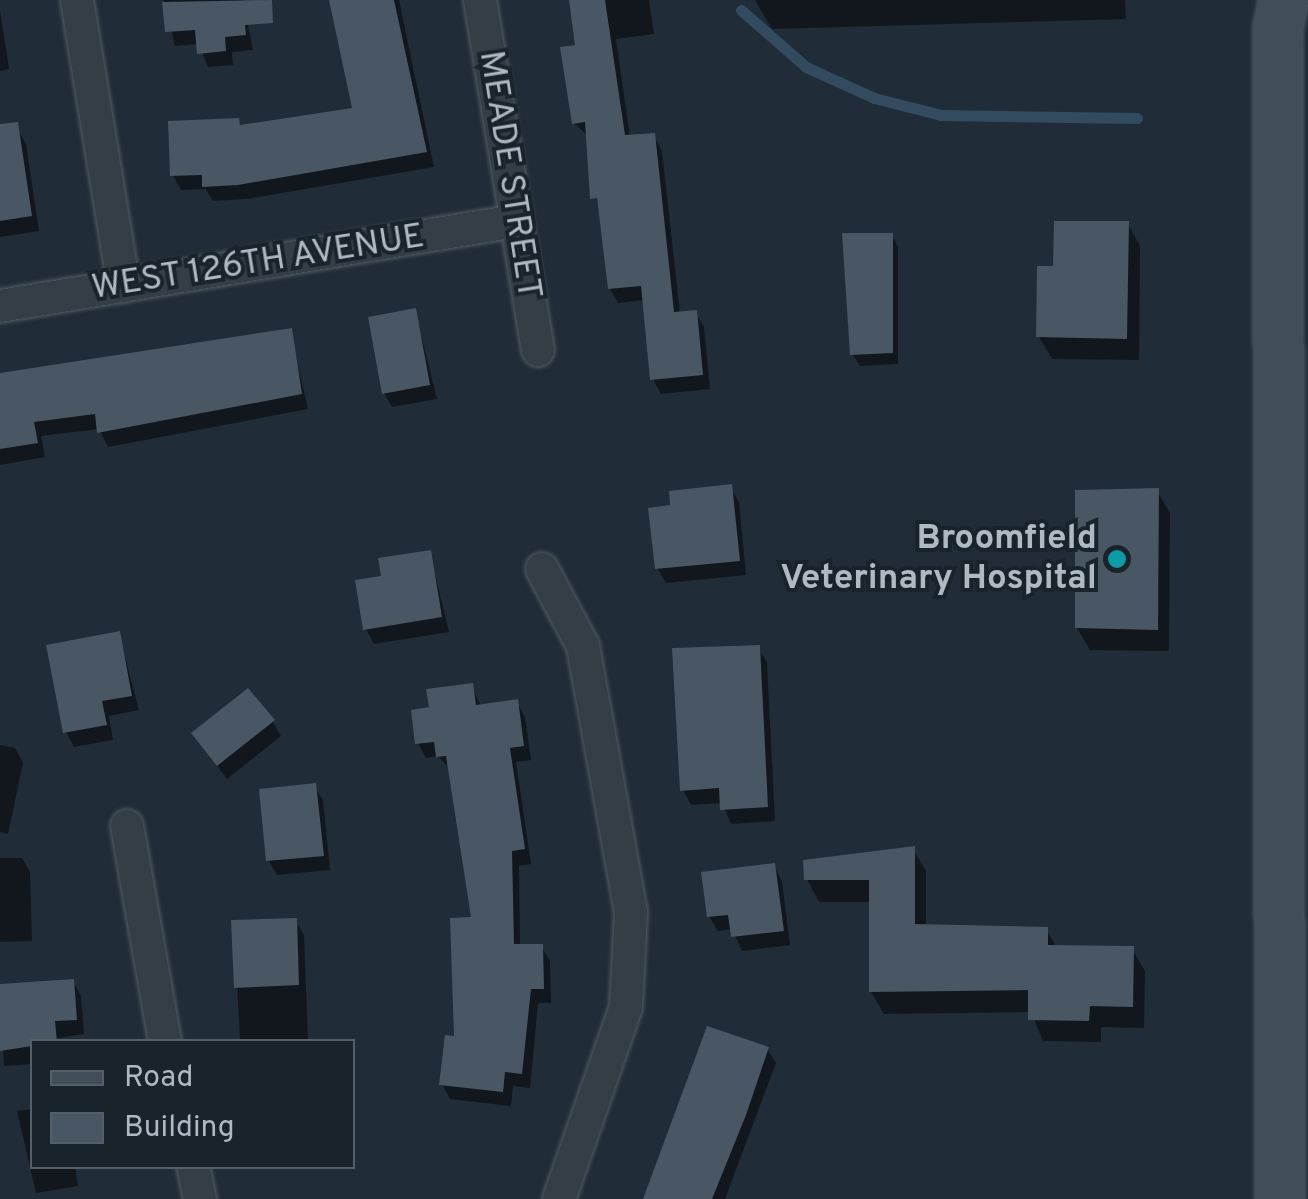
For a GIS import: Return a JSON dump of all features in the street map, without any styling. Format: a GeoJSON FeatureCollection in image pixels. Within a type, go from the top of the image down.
{"type":"FeatureCollection","features":[{"type":"Feature","properties":{"kind":"main road"},"geometry":{"type":"LineString","coordinates":[[1278,9],[1280,1199]]}},
{"type":"Feature","properties":{"kind":"street"},"geometry":{"type":"LineString","coordinates":[[77,0],[124,286]]}},
{"type":"Feature","properties":{"kind":"street","name":"MEADE STREET"},"geometry":{"type":"LineString","coordinates":[[480,0],[538,350]]}},
{"type":"Feature","properties":{"kind":"street","name":"WEST 126TH AVENUE"},"geometry":{"type":"LineString","coordinates":[[0,306],[516,221]]}},
{"type":"Feature","properties":{"kind":"street"},"geometry":{"type":"LineString","coordinates":[[542,569],[582,646],[592,683],[632,912],[626,1006],[559,1199]]}},
{"type":"Feature","properties":{"kind":"street"},"geometry":{"type":"LineString","coordinates":[[127,826],[165,1039]]}},
{"type":"Feature","properties":{"kind":"street"},"geometry":{"type":"LineString","coordinates":[[194,1169],[200,1199]]}},
{"type":"Feature","properties":{"kind":"building"},"geometry":{"type":"Polygon","coordinates":[[[272,0],[273,23],[245,25],[246,35],[225,37],[226,51],[197,54],[195,30],[165,32],[162,2],[272,0]]]}},
{"type":"Feature","properties":{"kind":"building"},"geometry":{"type":"Polygon","coordinates":[[[329,0],[394,0],[427,152],[238,185],[202,187],[202,175],[170,176],[168,121],[239,118],[240,125],[352,108],[329,0]]]}},
{"type":"Feature","properties":{"kind":"building"},"geometry":{"type":"Polygon","coordinates":[[[569,0],[605,0],[625,135],[655,133],[674,312],[697,310],[703,375],[650,380],[641,286],[608,289],[597,198],[590,199],[585,122],[572,124],[560,47],[575,45],[569,0]]]}},
{"type":"Feature","properties":{"kind":"building"},"geometry":{"type":"Polygon","coordinates":[[[18,122],[32,216],[0,221],[0,124],[18,122]]]}},
{"type":"Feature","properties":{"kind":"building"},"geometry":{"type":"Polygon","coordinates":[[[1054,221],[1129,221],[1127,339],[1036,337],[1037,266],[1053,266],[1054,221]]]}},
{"type":"Feature","properties":{"kind":"building"},"geometry":{"type":"Polygon","coordinates":[[[842,233],[893,233],[893,353],[850,355],[842,233]]]}},
{"type":"Feature","properties":{"kind":"building"},"geometry":{"type":"Polygon","coordinates":[[[416,308],[430,385],[382,394],[368,317],[416,308]]]}},
{"type":"Feature","properties":{"kind":"building"},"geometry":{"type":"Polygon","coordinates":[[[292,328],[302,394],[97,433],[95,414],[34,422],[38,443],[0,449],[0,373],[292,328]]]}},
{"type":"Feature","properties":{"kind":"building"},"geometry":{"type":"Polygon","coordinates":[[[732,484],[740,561],[655,569],[648,508],[670,505],[669,491],[732,484]]]}},
{"type":"Feature","properties":{"kind":"building","name":"Broomfield Veterinary Hospital"},"geometry":{"type":"Polygon","coordinates":[[[1159,488],[1158,630],[1075,628],[1075,490],[1159,488]]]}},
{"type":"Feature","properties":{"kind":"building"},"geometry":{"type":"Polygon","coordinates":[[[431,550],[442,617],[363,630],[355,580],[381,576],[378,558],[431,550]]]}},
{"type":"Feature","properties":{"kind":"building"},"geometry":{"type":"Polygon","coordinates":[[[120,631],[132,696],[102,701],[107,725],[63,733],[46,645],[120,631]]]}},
{"type":"Feature","properties":{"kind":"building"},"geometry":{"type":"Polygon","coordinates":[[[760,645],[768,807],[720,810],[719,788],[680,791],[672,648],[760,645]]]}},
{"type":"Feature","properties":{"kind":"building"},"geometry":{"type":"Polygon","coordinates":[[[473,683],[476,705],[518,699],[524,746],[510,748],[525,849],[512,851],[514,944],[543,944],[544,989],[531,989],[522,1074],[505,1072],[503,1092],[439,1085],[445,1035],[454,1036],[450,918],[471,917],[446,756],[436,757],[434,742],[415,744],[411,710],[429,707],[426,689],[473,683]]]}},
{"type":"Feature","properties":{"kind":"building"},"geometry":{"type":"Polygon","coordinates":[[[248,688],[275,720],[217,766],[191,733],[248,688]]]}},
{"type":"Feature","properties":{"kind":"building"},"geometry":{"type":"Polygon","coordinates":[[[316,783],[324,856],[266,861],[259,789],[316,783]]]}},
{"type":"Feature","properties":{"kind":"building"},"geometry":{"type":"Polygon","coordinates":[[[915,846],[915,924],[1048,927],[1048,945],[1134,946],[1133,1007],[1090,1006],[1089,1021],[1028,1020],[1028,990],[869,992],[869,880],[804,880],[803,860],[915,846]]]}},
{"type":"Feature","properties":{"kind":"building"},"geometry":{"type":"Polygon","coordinates":[[[775,863],[784,931],[731,937],[728,915],[707,917],[701,872],[775,863]]]}},
{"type":"Feature","properties":{"kind":"building"},"geometry":{"type":"Polygon","coordinates":[[[297,918],[299,985],[234,988],[231,920],[297,918]]]}},
{"type":"Feature","properties":{"kind":"building"},"geometry":{"type":"Polygon","coordinates":[[[74,979],[77,1020],[55,1021],[57,1039],[30,1039],[30,1046],[0,1051],[0,984],[74,979]]]}},
{"type":"Feature","properties":{"kind":"building"},"geometry":{"type":"Polygon","coordinates":[[[707,1026],[769,1047],[746,1115],[712,1199],[643,1199],[707,1026]]]}},
{"type":"Feature","properties":{"kind":"waterway"},"geometry":{"type":"LineString","coordinates":[[741,10],[806,67],[874,98],[941,115],[1137,118]]}},
{"type":"Feature","properties":{"kind":"place","name":"Broomfield Veterinary Hospital"},"geometry":{"type":"Point","coordinates":[1117,559]}}]}
